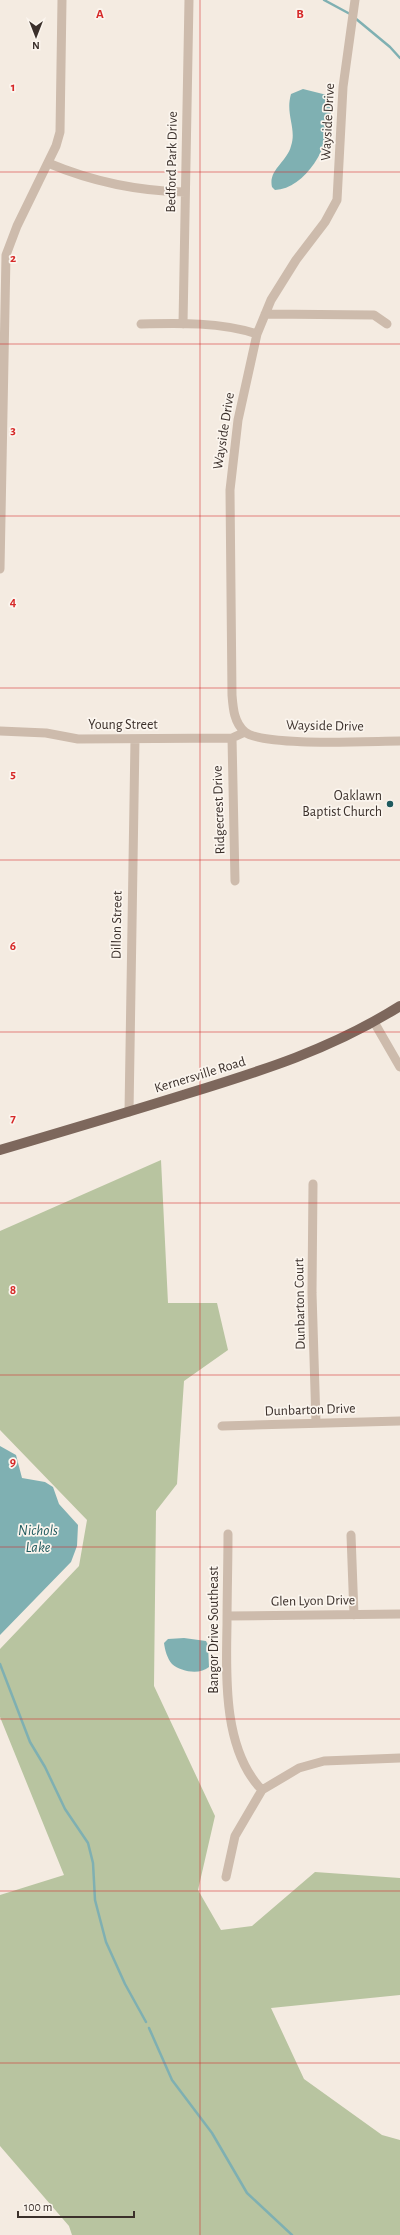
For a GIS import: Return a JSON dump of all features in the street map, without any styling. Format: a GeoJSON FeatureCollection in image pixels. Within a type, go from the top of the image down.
{"type":"FeatureCollection","features":[{"type":"Feature","properties":{"kind":"main road","name":"Kernersville Road"},"geometry":{"type":"LineString","coordinates":[[0,1150],[276,1066],[328,1046],[374,1022],[400,1006]]}},
{"type":"Feature","properties":{"kind":"street"},"geometry":{"type":"LineString","coordinates":[[0,569],[6,255],[17,226],[56,146],[61,121],[62,0]]}},
{"type":"Feature","properties":{"kind":"street","name":"Bedford Park Drive"},"geometry":{"type":"LineString","coordinates":[[183,324],[189,0]]}},
{"type":"Feature","properties":{"kind":"street","name":"Wayside Drive"},"geometry":{"type":"LineString","coordinates":[[355,0],[343,87],[337,200],[325,222],[281,283],[265,314],[257,334],[238,420],[230,490],[232,695],[235,716],[239,725],[245,732],[259,738],[275,740],[400,741]]}},
{"type":"Feature","properties":{"kind":"street"},"geometry":{"type":"LineString","coordinates":[[48,163],[78,176],[123,188],[185,192]]}},
{"type":"Feature","properties":{"kind":"street"},"geometry":{"type":"LineString","coordinates":[[265,314],[374,315],[387,324]]}},
{"type":"Feature","properties":{"kind":"street"},"geometry":{"type":"LineString","coordinates":[[141,324],[183,324],[229,327],[257,334]]}},
{"type":"Feature","properties":{"kind":"street","name":"Young Street"},"geometry":{"type":"LineString","coordinates":[[0,731],[46,733],[78,739],[232,738],[245,732]]}},
{"type":"Feature","properties":{"kind":"street","name":"Ridgecrest Drive"},"geometry":{"type":"LineString","coordinates":[[232,738],[235,881]]}},
{"type":"Feature","properties":{"kind":"street","name":"Dillon Street"},"geometry":{"type":"LineString","coordinates":[[128,1112],[135,739]]}},
{"type":"Feature","properties":{"kind":"street"},"geometry":{"type":"LineString","coordinates":[[374,1022],[400,1067]]}},
{"type":"Feature","properties":{"kind":"street","name":"Dunbarton Court"},"geometry":{"type":"LineString","coordinates":[[313,1184],[312,1293],[316,1423]]}},
{"type":"Feature","properties":{"kind":"street","name":"Dunbarton Drive"},"geometry":{"type":"LineString","coordinates":[[222,1426],[400,1421]]}},
{"type":"Feature","properties":{"kind":"street","name":"Bangor Drive Southeast"},"geometry":{"type":"LineString","coordinates":[[228,1534],[226,1686],[230,1718],[238,1748],[262,1790]]}},
{"type":"Feature","properties":{"kind":"street"},"geometry":{"type":"LineString","coordinates":[[352,1535],[354,1615]]}},
{"type":"Feature","properties":{"kind":"street","name":"Glen Lyon Drive"},"geometry":{"type":"LineString","coordinates":[[227,1616],[400,1614]]}},
{"type":"Feature","properties":{"kind":"street"},"geometry":{"type":"LineString","coordinates":[[226,1877],[235,1836],[262,1790],[299,1768],[324,1761],[400,1758]]}},
{"type":"Feature","properties":{"kind":"green space"},"geometry":{"type":"Polygon","coordinates":[[[161,1160],[168,1303],[217,1303],[228,1350],[184,1381],[177,1484],[156,1511],[154,1686],[215,1816],[198,1890],[221,1930],[252,1926],[315,1872],[400,1878],[400,1995],[271,2008],[304,2079],[382,2135],[400,2140],[400,2235],[72,2235],[69,2226],[0,2146],[0,1895],[64,1875],[0,1717],[0,1649],[79,1566],[87,1520],[0,1430],[0,1231],[161,1160]]]}},
{"type":"Feature","properties":{"kind":"water"},"geometry":{"type":"Polygon","coordinates":[[[303,89],[327,95],[330,108],[330,123],[326,138],[320,153],[301,179],[288,187],[275,190],[272,187],[273,176],[289,152],[291,146],[293,133],[289,108],[291,94],[303,89]]]}},
{"type":"Feature","properties":{"kind":"water","name":"Nichols Lake"},"geometry":{"type":"Polygon","coordinates":[[[0,1446],[16,1455],[22,1478],[45,1482],[53,1487],[59,1504],[78,1525],[77,1546],[71,1562],[0,1635],[0,1446]]]}},
{"type":"Feature","properties":{"kind":"water"},"geometry":{"type":"Polygon","coordinates":[[[184,1638],[206,1641],[208,1645],[209,1667],[201,1671],[190,1672],[180,1669],[172,1664],[166,1654],[164,1643],[168,1639],[184,1638]]]}},
{"type":"Feature","properties":{"kind":"waterway"},"geometry":{"type":"LineString","coordinates":[[324,0],[350,14]]}},
{"type":"Feature","properties":{"kind":"waterway"},"geometry":{"type":"LineString","coordinates":[[355,18],[390,47],[400,58]]}},
{"type":"Feature","properties":{"kind":"waterway"},"geometry":{"type":"LineString","coordinates":[[0,1664],[30,1742],[45,1767],[65,1809],[88,1843],[93,1863],[95,1900],[106,1942],[125,1984],[146,2022]]}},
{"type":"Feature","properties":{"kind":"waterway"},"geometry":{"type":"LineString","coordinates":[[149,2028],[172,2080],[212,2133],[247,2193],[292,2235]]}},
{"type":"Feature","properties":{"kind":"place","name":"Oaklawn Baptist Church"},"geometry":{"type":"Point","coordinates":[390,804]}}]}
